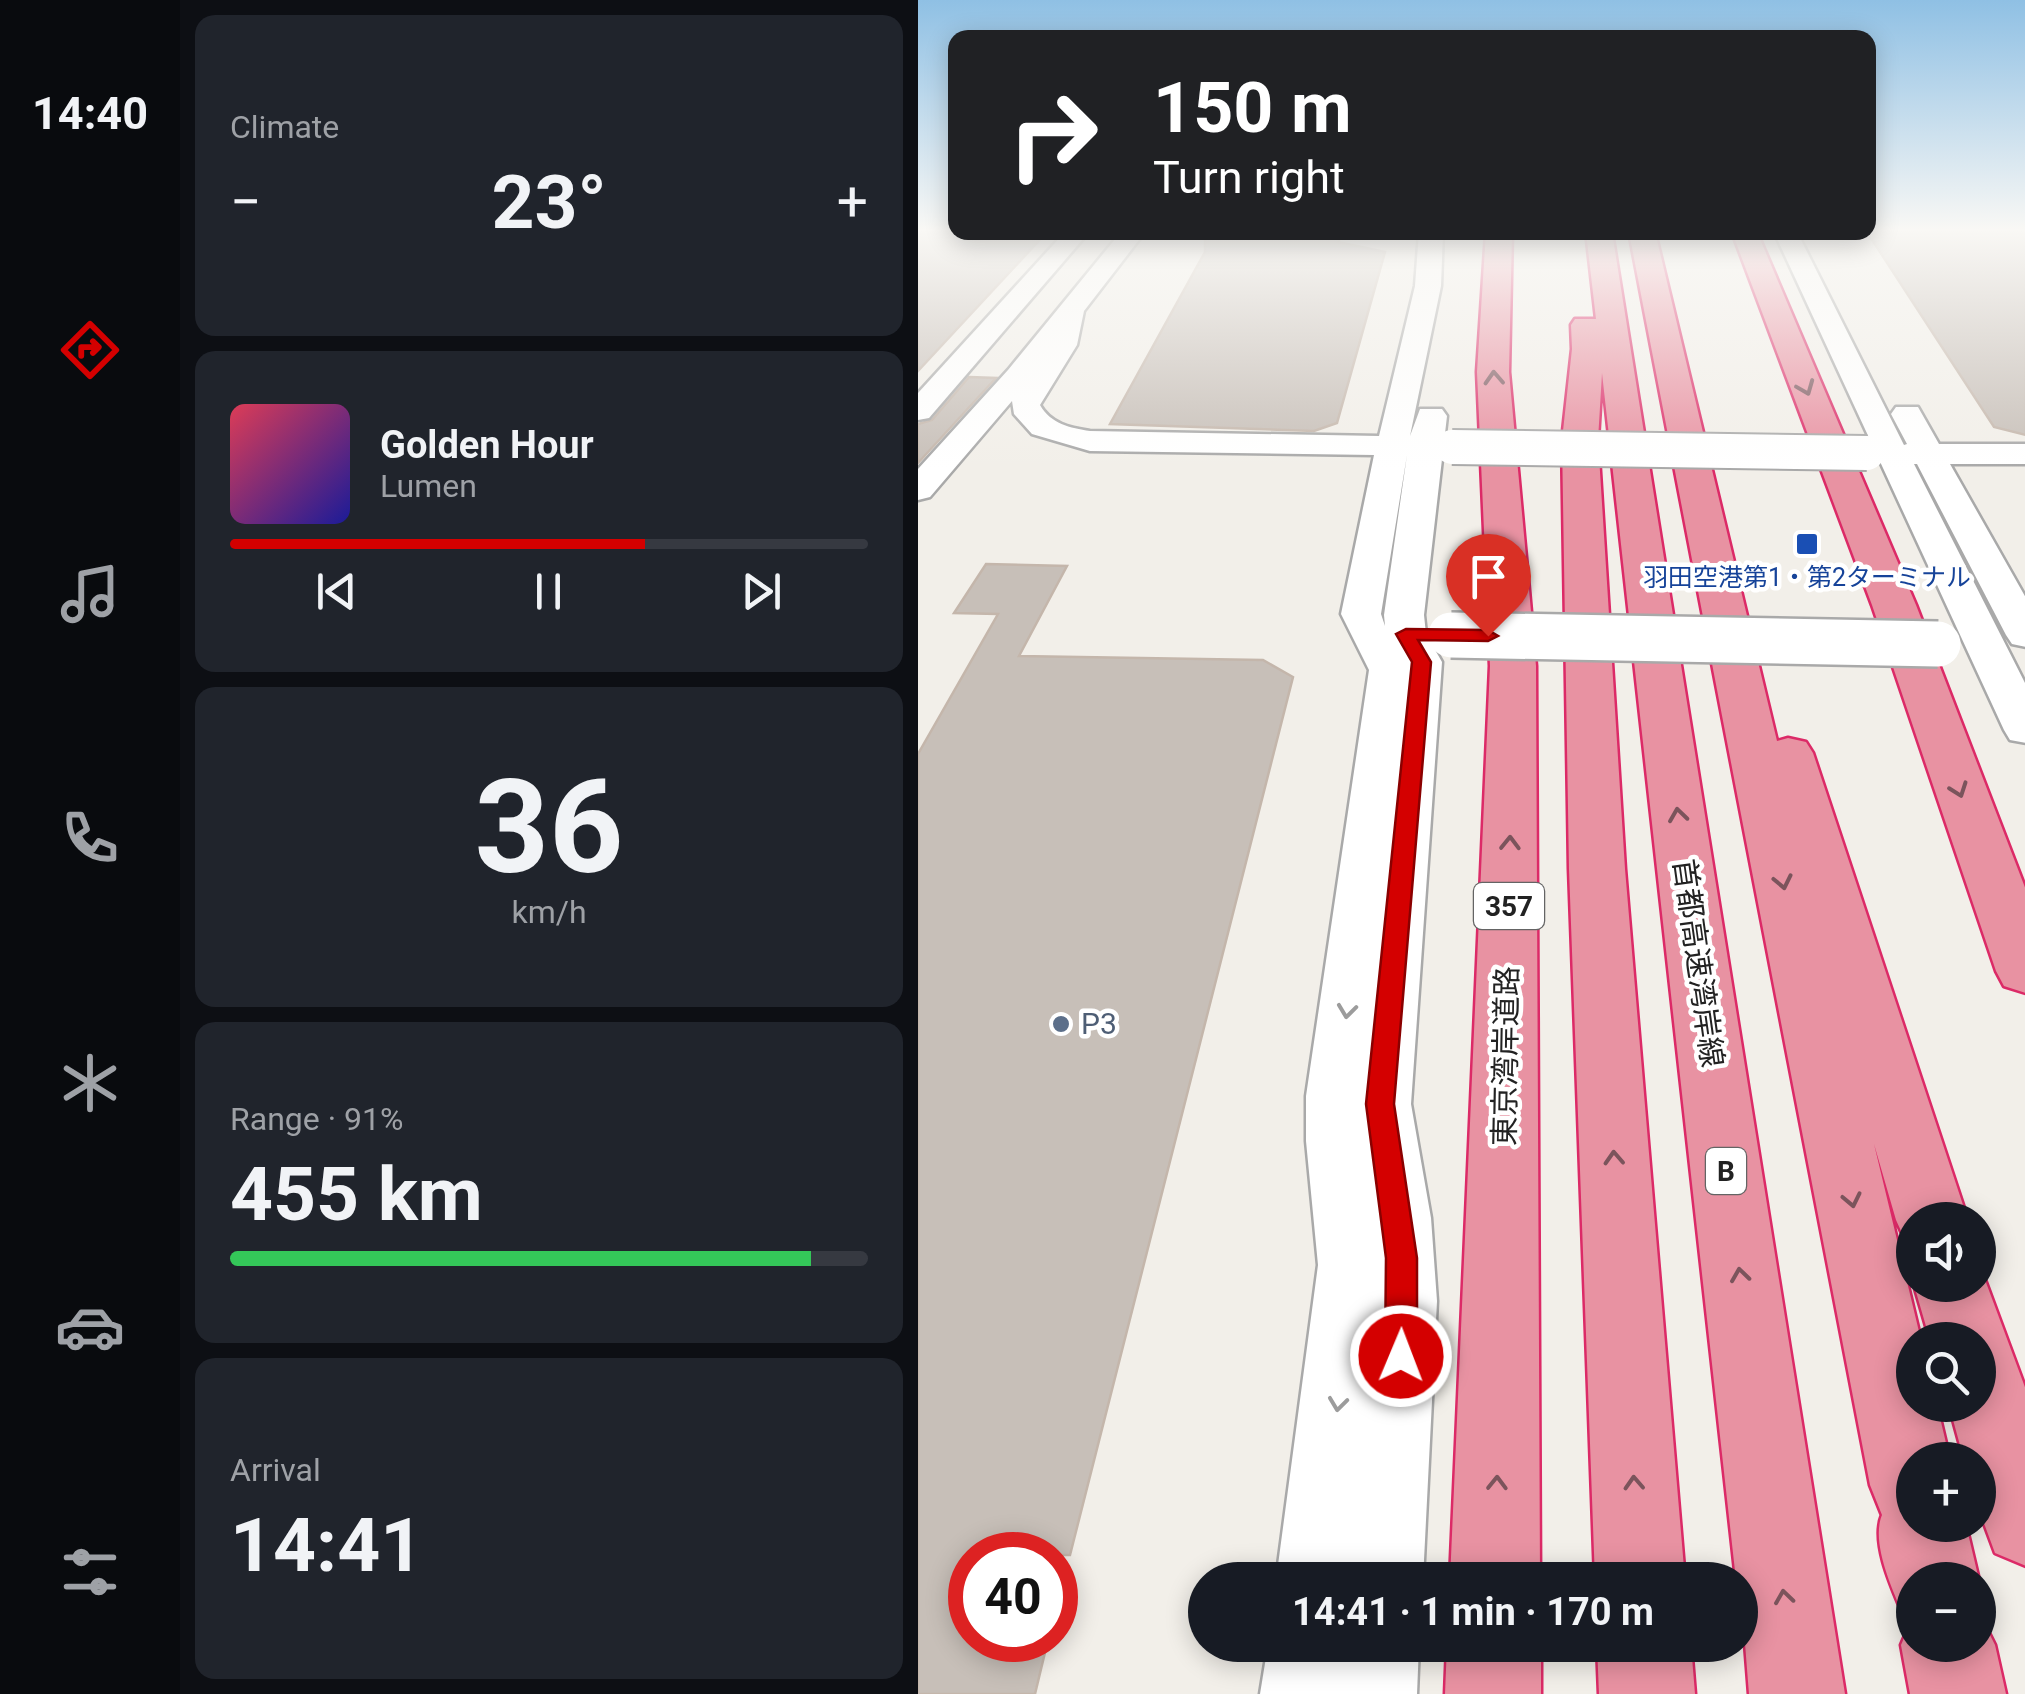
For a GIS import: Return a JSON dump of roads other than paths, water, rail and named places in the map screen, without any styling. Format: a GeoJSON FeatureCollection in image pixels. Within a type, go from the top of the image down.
{"type":"FeatureCollection","features":[{"type":"Feature","properties":{"kind":"highway","name":"東京湾岸道路"},"geometry":{"type":"LineString","coordinates":[[1495,1562],[1513,666],[1494,372],[1496,311]]}},
{"type":"Feature","properties":{"kind":"highway"},"geometry":{"type":"LineString","coordinates":[[1585,311],[1588,349],[1580,440],[1597,869],[1639,1562]]}},
{"type":"Feature","properties":{"kind":"highway","name":"首都高速湾岸線"},"geometry":{"type":"LineString","coordinates":[[1610,311],[1797,1694]]}},
{"type":"Feature","properties":{"kind":"highway"},"geometry":{"type":"LineString","coordinates":[[1659,311],[1904,1442]]}},
{"type":"Feature","properties":{"kind":"highway"},"geometry":{"type":"LineString","coordinates":[[1776,311],[1894,606],[2026,971]]}},
{"type":"Feature","properties":{"kind":"highway"},"geometry":{"type":"LineString","coordinates":[[1778,423],[1858,608],[1897,681],[1938,733]]}},
{"type":"Feature","properties":{"kind":"highway"},"geometry":{"type":"LineString","coordinates":[[1733,650],[1774,709],[1926,1202]]}},
{"type":"Feature","properties":{"kind":"highway"},"geometry":{"type":"LineString","coordinates":[[1995,1422],[2026,1522]]}},
{"type":"Feature","properties":{"kind":"highway"},"geometry":{"type":"LineString","coordinates":[[1493,1694],[1494,1662]]}},
{"type":"Feature","properties":{"kind":"highway"},"geometry":{"type":"LineString","coordinates":[[1645,1662],[1646,1694]]}},
{"type":"Feature","properties":{"kind":"highway"},"geometry":{"type":"LineString","coordinates":[[1951,1662],[1958,1694]]}},
{"type":"Feature","properties":{"kind":"street"},"geometry":{"type":"LineString","coordinates":[[918,411],[1007,311]]}},
{"type":"Feature","properties":{"kind":"street"},"geometry":{"type":"LineString","coordinates":[[918,490],[1070,311]]}},
{"type":"Feature","properties":{"kind":"street"},"geometry":{"type":"LineString","coordinates":[[1071,311],[1062,346],[1024,405],[1038,426],[1090,441],[2024,454]]}},
{"type":"Feature","properties":{"kind":"street"},"geometry":{"type":"LineString","coordinates":[[1279,444],[1357,429],[1376,420],[1402,396],[1422,311]]}},
{"type":"Feature","properties":{"kind":"street"},"geometry":{"type":"LineString","coordinates":[[1446,311],[1424,446],[1404,615],[1428,635],[2012,642]]}},
{"type":"Feature","properties":{"kind":"street"},"geometry":{"type":"LineString","coordinates":[[1818,311],[1880,454],[2012,642]]}},
{"type":"Feature","properties":{"kind":"street"},"geometry":{"type":"LineString","coordinates":[[1849,311],[1929,454],[2012,642],[2026,730]]}},
{"type":"Feature","properties":{"kind":"street"},"geometry":{"type":"LineString","coordinates":[[1893,389],[1923,425],[1960,441],[2024,454]]}},
{"type":"Feature","properties":{"kind":"street"},"geometry":{"type":"LineString","coordinates":[[1320,1562],[1352,1265],[1336,1141],[1336,1096],[1390,670],[1386,655],[1363,626],[1361,614],[1424,446],[1402,396]]}},
{"type":"Feature","properties":{"kind":"street"},"geometry":{"type":"LineString","coordinates":[[1383,1562],[1402,1301],[1398,1218],[1380,1104],[1422,662],[1428,635]]}},
{"type":"Feature","properties":{"kind":"street"},"geometry":{"type":"LineString","coordinates":[[1304,1694],[1308,1662]]}},
{"type":"Feature","properties":{"kind":"street"},"geometry":{"type":"LineString","coordinates":[[1373,1694],[1376,1662]]}},
{"type":"Feature","properties":{"kind":"place","name":"羽田空港第1・第2ターミナル"},"geometry":{"type":"Point","coordinates":[1807,544]}},
{"type":"Feature","properties":{"kind":"place","name":"P3"},"geometry":{"type":"Point","coordinates":[1061,1024]}}]}
